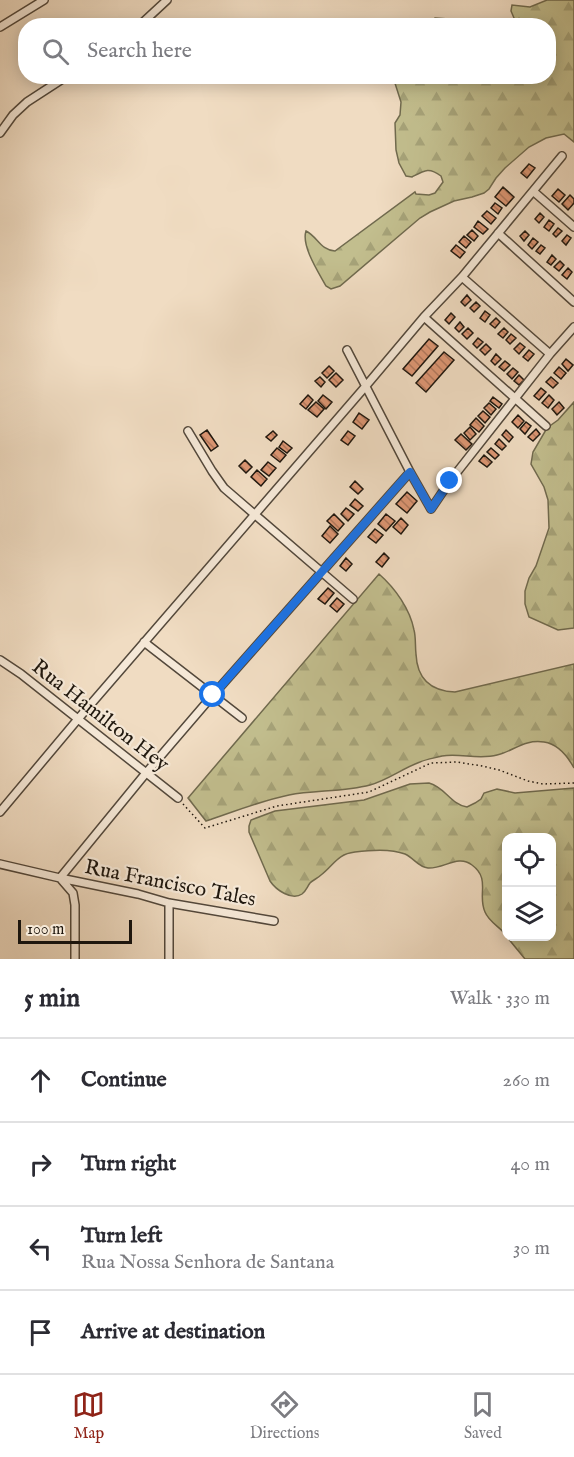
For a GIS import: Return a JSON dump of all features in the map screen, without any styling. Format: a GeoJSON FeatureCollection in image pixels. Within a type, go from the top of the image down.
{"type":"FeatureCollection","features":[{"type":"Feature","properties":{"kind":"street"},"geometry":{"type":"LineString","coordinates":[[0,27],[44,0]]}},
{"type":"Feature","properties":{"kind":"street"},"geometry":{"type":"LineString","coordinates":[[148,18],[167,0]]}},
{"type":"Feature","properties":{"kind":"street"},"geometry":{"type":"LineString","coordinates":[[0,133],[13,115],[27,102],[55,84]]}},
{"type":"Feature","properties":{"kind":"street"},"geometry":{"type":"LineString","coordinates":[[0,812],[78,718],[424,317],[462,277],[562,156]]}},
{"type":"Feature","properties":{"kind":"street"},"geometry":{"type":"LineString","coordinates":[[533,192],[574,226]]}},
{"type":"Feature","properties":{"kind":"street"},"geometry":{"type":"LineString","coordinates":[[498,233],[574,302]]}},
{"type":"Feature","properties":{"kind":"street"},"geometry":{"type":"LineString","coordinates":[[462,277],[550,354]]}},
{"type":"Feature","properties":{"kind":"street"},"geometry":{"type":"LineString","coordinates":[[424,317],[546,426]]}},
{"type":"Feature","properties":{"kind":"street"},"geometry":{"type":"LineString","coordinates":[[347,350],[431,509],[450,481],[574,327]]}},
{"type":"Feature","properties":{"kind":"street"},"geometry":{"type":"LineString","coordinates":[[188,431],[224,488],[353,599]]}},
{"type":"Feature","properties":{"kind":"street"},"geometry":{"type":"LineString","coordinates":[[75,959],[73,893],[60,878],[213,695],[410,472]]}},
{"type":"Feature","properties":{"kind":"street"},"geometry":{"type":"LineString","coordinates":[[144,642],[242,718]]}},
{"type":"Feature","properties":{"kind":"street","name":"Rua Hamilton Hey"},"geometry":{"type":"LineString","coordinates":[[0,660],[78,718],[178,798]]}},
{"type":"Feature","properties":{"kind":"street","name":"Rua Francisco Tales"},"geometry":{"type":"LineString","coordinates":[[0,864],[169,903],[274,921]]}},
{"type":"Feature","properties":{"kind":"street"},"geometry":{"type":"LineString","coordinates":[[169,903],[169,959]]}},
{"type":"Feature","properties":{"kind":"path"},"geometry":{"type":"LineString","coordinates":[[178,798],[205,828],[277,806],[369,792],[431,763],[457,762],[482,766],[543,784],[574,783]]}},
{"type":"Feature","properties":{"kind":"green space"},"geometry":{"type":"Polygon","coordinates":[[[547,0],[574,0],[574,142],[564,134],[546,138],[529,147],[505,168],[484,193],[454,201],[430,212],[340,286],[331,289],[326,286],[308,252],[306,231],[322,246],[335,251],[415,192],[429,195],[435,193],[443,182],[441,176],[433,171],[424,171],[412,177],[406,176],[399,163],[395,123],[400,115],[401,102],[395,84],[556,84],[556,18],[514,18],[511,11],[512,5],[530,7],[547,0]]]}},
{"type":"Feature","properties":{"kind":"green space"},"geometry":{"type":"Polygon","coordinates":[[[574,402],[574,628],[558,630],[529,617],[525,604],[525,591],[529,578],[536,566],[549,528],[548,500],[544,487],[531,464],[533,452],[547,428],[558,420],[574,402]]]}},
{"type":"Feature","properties":{"kind":"green space"},"geometry":{"type":"Polygon","coordinates":[[[379,574],[396,592],[409,614],[415,633],[419,670],[426,682],[438,689],[455,692],[574,664],[574,768],[566,755],[554,745],[531,742],[490,756],[442,756],[423,761],[370,785],[289,795],[257,803],[206,821],[188,798],[379,574]]]}},
{"type":"Feature","properties":{"kind":"green space"},"geometry":{"type":"Polygon","coordinates":[[[410,784],[435,785],[456,803],[467,807],[481,799],[484,793],[497,789],[515,793],[574,788],[574,959],[525,959],[510,941],[556,941],[556,833],[502,833],[502,931],[487,916],[483,906],[481,876],[478,870],[467,862],[456,861],[428,868],[399,852],[367,851],[344,855],[298,896],[284,894],[270,881],[249,832],[251,820],[275,811],[364,800],[410,784]]]}},
{"type":"Feature","properties":{"kind":"building"},"geometry":{"type":"Polygon","coordinates":[[[529,164],[535,168],[527,178],[521,173],[529,164]]]}},
{"type":"Feature","properties":{"kind":"building"},"geometry":{"type":"Polygon","coordinates":[[[503,187],[514,197],[506,206],[495,197],[503,187]]]}},
{"type":"Feature","properties":{"kind":"building"},"geometry":{"type":"Polygon","coordinates":[[[558,189],[565,195],[559,202],[552,196],[558,189]]]}},
{"type":"Feature","properties":{"kind":"building"},"geometry":{"type":"Polygon","coordinates":[[[570,195],[574,203],[568,210],[562,204],[570,195]]]}},
{"type":"Feature","properties":{"kind":"building"},"geometry":{"type":"Polygon","coordinates":[[[495,203],[502,208],[498,214],[491,208],[495,203]]]}},
{"type":"Feature","properties":{"kind":"building"},"geometry":{"type":"Polygon","coordinates":[[[487,211],[496,218],[491,224],[482,216],[487,211]]]}},
{"type":"Feature","properties":{"kind":"building"},"geometry":{"type":"Polygon","coordinates":[[[540,213],[544,217],[539,223],[535,219],[540,213]]]}},
{"type":"Feature","properties":{"kind":"building"},"geometry":{"type":"Polygon","coordinates":[[[549,220],[554,224],[549,231],[544,227],[549,220]]]}},
{"type":"Feature","properties":{"kind":"building"},"geometry":{"type":"Polygon","coordinates":[[[478,221],[488,229],[483,234],[474,227],[478,221]]]}},
{"type":"Feature","properties":{"kind":"building"},"geometry":{"type":"Polygon","coordinates":[[[558,228],[562,231],[556,237],[553,234],[558,228]]]}},
{"type":"Feature","properties":{"kind":"building"},"geometry":{"type":"Polygon","coordinates":[[[472,230],[478,236],[474,241],[467,235],[472,230]]]}},
{"type":"Feature","properties":{"kind":"building"},"geometry":{"type":"Polygon","coordinates":[[[525,231],[529,235],[524,241],[520,236],[525,231]]]}},
{"type":"Feature","properties":{"kind":"building"},"geometry":{"type":"Polygon","coordinates":[[[567,235],[571,238],[566,245],[562,241],[567,235]]]}},
{"type":"Feature","properties":{"kind":"building"},"geometry":{"type":"Polygon","coordinates":[[[464,236],[471,242],[466,248],[459,242],[464,236]]]}},
{"type":"Feature","properties":{"kind":"building"},"geometry":{"type":"Polygon","coordinates":[[[533,238],[538,242],[532,249],[528,245],[533,238]]]}},
{"type":"Feature","properties":{"kind":"building"},"geometry":{"type":"Polygon","coordinates":[[[456,245],[465,252],[460,258],[451,251],[456,245]]]}},
{"type":"Feature","properties":{"kind":"building"},"geometry":{"type":"Polygon","coordinates":[[[541,245],[545,248],[540,254],[536,251],[541,245]]]}},
{"type":"Feature","properties":{"kind":"building"},"geometry":{"type":"Polygon","coordinates":[[[552,255],[556,259],[551,265],[547,262],[552,255]]]}},
{"type":"Feature","properties":{"kind":"building"},"geometry":{"type":"Polygon","coordinates":[[[560,261],[564,265],[559,271],[554,267],[560,261]]]}},
{"type":"Feature","properties":{"kind":"building"},"geometry":{"type":"Polygon","coordinates":[[[568,268],[572,272],[567,279],[562,275],[568,268]]]}},
{"type":"Feature","properties":{"kind":"building"},"geometry":{"type":"Polygon","coordinates":[[[467,295],[471,300],[465,306],[461,302],[467,295]]]}},
{"type":"Feature","properties":{"kind":"building"},"geometry":{"type":"Polygon","coordinates":[[[476,302],[480,306],[474,312],[470,308],[476,302]]]}},
{"type":"Feature","properties":{"kind":"building"},"geometry":{"type":"Polygon","coordinates":[[[485,311],[490,315],[485,322],[480,318],[485,311]]]}},
{"type":"Feature","properties":{"kind":"building"},"geometry":{"type":"Polygon","coordinates":[[[451,313],[455,317],[449,324],[445,320],[451,313]]]}},
{"type":"Feature","properties":{"kind":"building"},"geometry":{"type":"Polygon","coordinates":[[[496,318],[500,322],[495,328],[490,324],[496,318]]]}},
{"type":"Feature","properties":{"kind":"building"},"geometry":{"type":"Polygon","coordinates":[[[460,322],[464,327],[459,332],[455,328],[460,322]]]}},
{"type":"Feature","properties":{"kind":"building"},"geometry":{"type":"Polygon","coordinates":[[[468,328],[473,333],[467,339],[462,334],[468,328]]]}},
{"type":"Feature","properties":{"kind":"building"},"geometry":{"type":"Polygon","coordinates":[[[504,328],[508,332],[503,338],[498,334],[504,328]]]}},
{"type":"Feature","properties":{"kind":"building"},"geometry":{"type":"Polygon","coordinates":[[[511,334],[516,338],[510,344],[506,340],[511,334]]]}},
{"type":"Feature","properties":{"kind":"building"},"geometry":{"type":"Polygon","coordinates":[[[478,338],[483,342],[477,348],[473,344],[478,338]]]}},
{"type":"Feature","properties":{"kind":"building"},"geometry":{"type":"Polygon","coordinates":[[[429,339],[438,346],[412,376],[403,369],[429,339]]]}},
{"type":"Feature","properties":{"kind":"building"},"geometry":{"type":"Polygon","coordinates":[[[520,343],[525,347],[519,354],[514,349],[520,343]]]}},
{"type":"Feature","properties":{"kind":"building"},"geometry":{"type":"Polygon","coordinates":[[[486,344],[491,349],[485,355],[480,350],[486,344]]]}},
{"type":"Feature","properties":{"kind":"building"},"geometry":{"type":"Polygon","coordinates":[[[529,350],[534,354],[528,361],[523,357],[529,350]]]}},
{"type":"Feature","properties":{"kind":"building"},"geometry":{"type":"Polygon","coordinates":[[[444,352],[454,360],[426,392],[416,383],[444,352]]]}},
{"type":"Feature","properties":{"kind":"building"},"geometry":{"type":"Polygon","coordinates":[[[496,354],[501,359],[495,365],[491,361],[496,354]]]}},
{"type":"Feature","properties":{"kind":"building"},"geometry":{"type":"Polygon","coordinates":[[[566,359],[573,365],[568,371],[562,364],[566,359]]]}},
{"type":"Feature","properties":{"kind":"building"},"geometry":{"type":"Polygon","coordinates":[[[505,361],[510,365],[504,371],[499,367],[505,361]]]}},
{"type":"Feature","properties":{"kind":"building"},"geometry":{"type":"Polygon","coordinates":[[[329,366],[334,371],[327,378],[322,373],[329,366]]]}},
{"type":"Feature","properties":{"kind":"building"},"geometry":{"type":"Polygon","coordinates":[[[559,367],[566,373],[561,379],[554,373],[559,367]]]}},
{"type":"Feature","properties":{"kind":"building"},"geometry":{"type":"Polygon","coordinates":[[[513,368],[518,372],[512,379],[507,374],[513,368]]]}},
{"type":"Feature","properties":{"kind":"building"},"geometry":{"type":"Polygon","coordinates":[[[336,373],[343,380],[336,387],[329,380],[336,373]]]}},
{"type":"Feature","properties":{"kind":"building"},"geometry":{"type":"Polygon","coordinates":[[[519,375],[524,380],[519,385],[514,381],[519,375]]]}},
{"type":"Feature","properties":{"kind":"building"},"geometry":{"type":"Polygon","coordinates":[[[320,377],[325,382],[321,387],[315,381],[320,377]]]}},
{"type":"Feature","properties":{"kind":"building"},"geometry":{"type":"Polygon","coordinates":[[[551,377],[558,383],[553,388],[546,382],[551,377]]]}},
{"type":"Feature","properties":{"kind":"building"},"geometry":{"type":"Polygon","coordinates":[[[541,388],[546,392],[539,400],[534,396],[541,388]]]}},
{"type":"Feature","properties":{"kind":"building"},"geometry":{"type":"Polygon","coordinates":[[[308,395],[313,400],[306,409],[300,404],[308,395]]]}},
{"type":"Feature","properties":{"kind":"building"},"geometry":{"type":"Polygon","coordinates":[[[323,395],[332,402],[326,409],[318,401],[323,395]]]}},
{"type":"Feature","properties":{"kind":"building"},"geometry":{"type":"Polygon","coordinates":[[[549,395],[554,400],[548,408],[542,403],[549,395]]]}},
{"type":"Feature","properties":{"kind":"building"},"geometry":{"type":"Polygon","coordinates":[[[493,397],[502,404],[499,408],[490,401],[493,397]]]}},
{"type":"Feature","properties":{"kind":"building"},"geometry":{"type":"Polygon","coordinates":[[[316,402],[324,409],[317,417],[308,410],[316,402]]]}},
{"type":"Feature","properties":{"kind":"building"},"geometry":{"type":"Polygon","coordinates":[[[559,402],[564,408],[557,415],[552,409],[559,402]]]}},
{"type":"Feature","properties":{"kind":"building"},"geometry":{"type":"Polygon","coordinates":[[[489,403],[496,409],[491,415],[484,408],[489,403]]]}},
{"type":"Feature","properties":{"kind":"building"},"geometry":{"type":"Polygon","coordinates":[[[483,411],[490,417],[485,423],[478,416],[483,411]]]}},
{"type":"Feature","properties":{"kind":"building"},"geometry":{"type":"Polygon","coordinates":[[[359,413],[369,420],[362,429],[353,422],[359,413]]]}},
{"type":"Feature","properties":{"kind":"building"},"geometry":{"type":"Polygon","coordinates":[[[518,415],[524,421],[518,428],[512,422],[518,415]]]}},
{"type":"Feature","properties":{"kind":"building"},"geometry":{"type":"Polygon","coordinates":[[[476,418],[484,426],[479,432],[470,425],[476,418]]]}},
{"type":"Feature","properties":{"kind":"building"},"geometry":{"type":"Polygon","coordinates":[[[526,422],[531,426],[525,434],[520,429],[526,422]]]}},
{"type":"Feature","properties":{"kind":"building"},"geometry":{"type":"Polygon","coordinates":[[[470,427],[476,434],[470,440],[464,433],[470,427]]]}},
{"type":"Feature","properties":{"kind":"building"},"geometry":{"type":"Polygon","coordinates":[[[536,429],[540,434],[533,441],[528,437],[536,429]]]}},
{"type":"Feature","properties":{"kind":"building"},"geometry":{"type":"Polygon","coordinates":[[[207,430],[218,446],[211,451],[200,435],[207,430]]]}},
{"type":"Feature","properties":{"kind":"building"},"geometry":{"type":"Polygon","coordinates":[[[506,430],[513,437],[509,442],[502,435],[506,430]]]}},
{"type":"Feature","properties":{"kind":"building"},"geometry":{"type":"Polygon","coordinates":[[[273,431],[277,435],[271,441],[266,437],[273,431]]]}},
{"type":"Feature","properties":{"kind":"building"},"geometry":{"type":"Polygon","coordinates":[[[348,431],[355,436],[348,445],[341,440],[348,431]]]}},
{"type":"Feature","properties":{"kind":"building"},"geometry":{"type":"Polygon","coordinates":[[[461,434],[472,444],[466,450],[455,440],[461,434]]]}},
{"type":"Feature","properties":{"kind":"building"},"geometry":{"type":"Polygon","coordinates":[[[499,439],[506,446],[502,450],[495,444],[499,439]]]}},
{"type":"Feature","properties":{"kind":"building"},"geometry":{"type":"Polygon","coordinates":[[[283,441],[292,448],[287,453],[279,447],[283,441]]]}},
{"type":"Feature","properties":{"kind":"building"},"geometry":{"type":"Polygon","coordinates":[[[277,448],[286,455],[280,462],[271,455],[277,448]]]}},
{"type":"Feature","properties":{"kind":"building"},"geometry":{"type":"Polygon","coordinates":[[[491,448],[499,455],[495,459],[487,452],[491,448]]]}},
{"type":"Feature","properties":{"kind":"building"},"geometry":{"type":"Polygon","coordinates":[[[484,455],[492,462],[487,467],[479,461],[484,455]]]}},
{"type":"Feature","properties":{"kind":"building"},"geometry":{"type":"Polygon","coordinates":[[[245,460],[252,467],[246,473],[239,466],[245,460]]]}},
{"type":"Feature","properties":{"kind":"building"},"geometry":{"type":"Polygon","coordinates":[[[268,462],[276,468],[269,476],[261,470],[268,462]]]}},
{"type":"Feature","properties":{"kind":"building"},"geometry":{"type":"Polygon","coordinates":[[[257,470],[267,479],[261,486],[251,477],[257,470]]]}},
{"type":"Feature","properties":{"kind":"building"},"geometry":{"type":"Polygon","coordinates":[[[355,481],[363,489],[358,494],[350,487],[355,481]]]}},
{"type":"Feature","properties":{"kind":"building"},"geometry":{"type":"Polygon","coordinates":[[[407,492],[417,501],[407,513],[396,504],[407,492]]]}},
{"type":"Feature","properties":{"kind":"building"},"geometry":{"type":"Polygon","coordinates":[[[355,499],[363,506],[358,511],[350,505],[355,499]]]}},
{"type":"Feature","properties":{"kind":"building"},"geometry":{"type":"Polygon","coordinates":[[[346,508],[354,514],[348,521],[341,514],[346,508]]]}},
{"type":"Feature","properties":{"kind":"building"},"geometry":{"type":"Polygon","coordinates":[[[334,514],[344,524],[338,531],[327,521],[334,514]]]}},
{"type":"Feature","properties":{"kind":"building"},"geometry":{"type":"Polygon","coordinates":[[[386,514],[395,521],[386,531],[378,524],[386,514]]]}},
{"type":"Feature","properties":{"kind":"building"},"geometry":{"type":"Polygon","coordinates":[[[401,518],[408,525],[401,534],[393,527],[401,518]]]}},
{"type":"Feature","properties":{"kind":"building"},"geometry":{"type":"Polygon","coordinates":[[[330,526],[338,534],[330,543],[322,536],[330,526]]]}},
{"type":"Feature","properties":{"kind":"building"},"geometry":{"type":"Polygon","coordinates":[[[375,529],[383,535],[376,543],[368,537],[375,529]]]}},
{"type":"Feature","properties":{"kind":"building"},"geometry":{"type":"Polygon","coordinates":[[[384,553],[389,558],[382,567],[376,562],[384,553]]]}},
{"type":"Feature","properties":{"kind":"building"},"geometry":{"type":"Polygon","coordinates":[[[346,558],[352,564],[346,571],[340,566],[346,558]]]}},
{"type":"Feature","properties":{"kind":"building"},"geometry":{"type":"Polygon","coordinates":[[[328,588],[334,593],[325,604],[318,599],[328,588]]]}},
{"type":"Feature","properties":{"kind":"building"},"geometry":{"type":"Polygon","coordinates":[[[337,598],[344,604],[337,612],[330,606],[337,598]]]}},
{"type":"Feature","properties":{"kind":"route"},"geometry":{"type":"LineString","coordinates":[[213,695],[410,472],[431,509],[450,481]]}}]}
